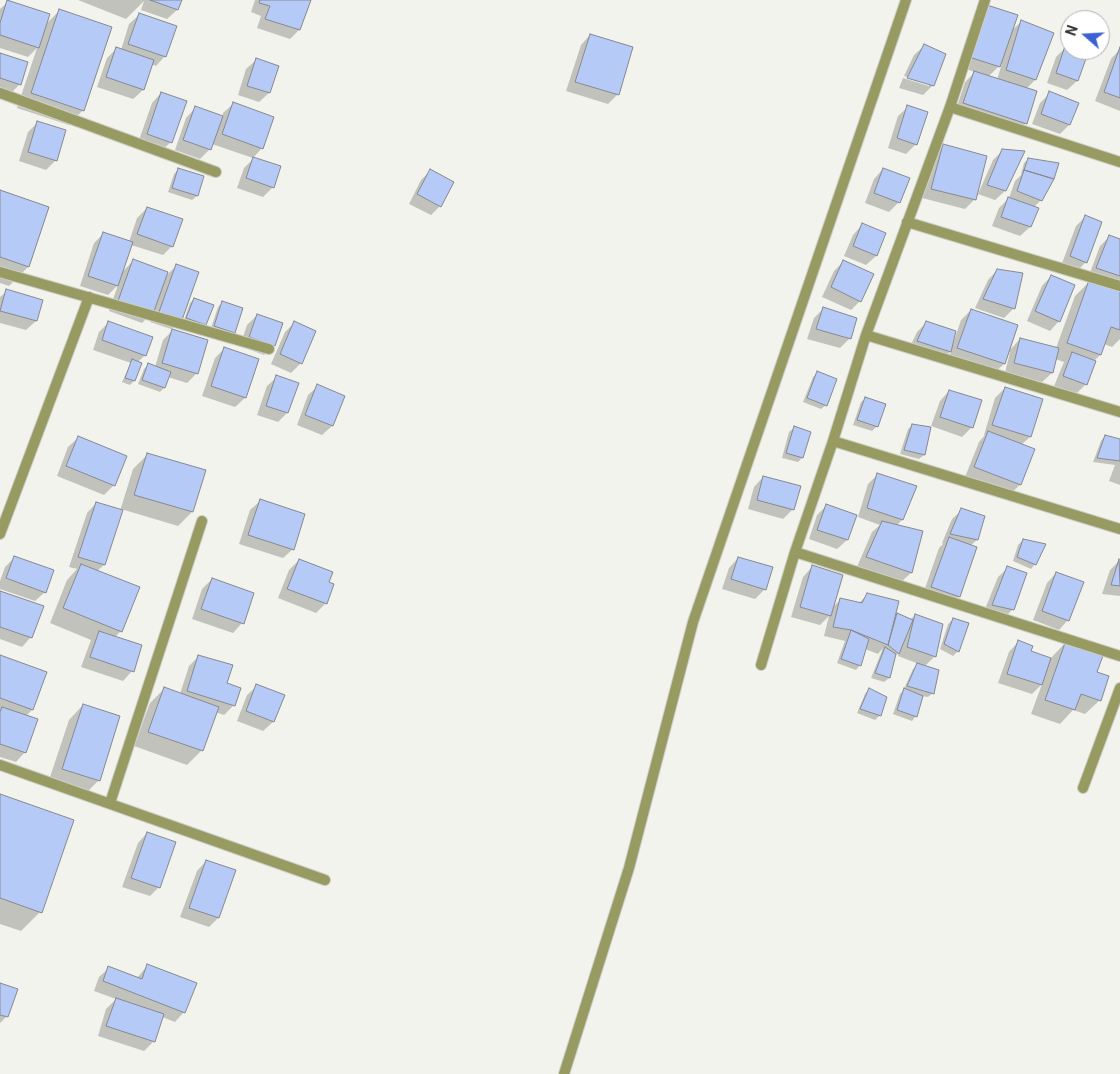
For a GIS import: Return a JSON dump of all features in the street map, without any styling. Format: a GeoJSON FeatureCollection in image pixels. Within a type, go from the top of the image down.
{"type":"FeatureCollection","features":[{"type":"Feature","properties":{"kind":"street"},"geometry":{"type":"LineString","coordinates":[[564,1074],[629,868],[692,622],[906,0]]}},
{"type":"Feature","properties":{"kind":"street"},"geometry":{"type":"LineString","coordinates":[[761,665],[795,552],[866,335],[950,107],[985,0]]}},
{"type":"Feature","properties":{"kind":"street"},"geometry":{"type":"LineString","coordinates":[[0,93],[216,172]]}},
{"type":"Feature","properties":{"kind":"street"},"geometry":{"type":"LineString","coordinates":[[950,107],[1120,162]]}},
{"type":"Feature","properties":{"kind":"street"},"geometry":{"type":"LineString","coordinates":[[907,222],[1120,286]]}},
{"type":"Feature","properties":{"kind":"street"},"geometry":{"type":"LineString","coordinates":[[0,272],[269,349]]}},
{"type":"Feature","properties":{"kind":"street"},"geometry":{"type":"LineString","coordinates":[[0,534],[89,297]]}},
{"type":"Feature","properties":{"kind":"street"},"geometry":{"type":"LineString","coordinates":[[866,335],[1120,412]]}},
{"type":"Feature","properties":{"kind":"street"},"geometry":{"type":"LineString","coordinates":[[833,440],[1120,529]]}},
{"type":"Feature","properties":{"kind":"street"},"geometry":{"type":"LineString","coordinates":[[110,804],[202,521]]}},
{"type":"Feature","properties":{"kind":"street"},"geometry":{"type":"LineString","coordinates":[[795,552],[1120,656]]}},
{"type":"Feature","properties":{"kind":"street"},"geometry":{"type":"LineString","coordinates":[[1084,788],[1120,688]]}},
{"type":"Feature","properties":{"kind":"street"},"geometry":{"type":"LineString","coordinates":[[0,765],[325,880]]}},
{"type":"Feature","properties":{"kind":"building"},"geometry":{"type":"Polygon","coordinates":[[[7,0],[50,14],[39,48],[0,35],[0,23],[7,0]]]}},
{"type":"Feature","properties":{"kind":"building"},"geometry":{"type":"Polygon","coordinates":[[[150,0],[182,0],[178,10],[150,0]]]}},
{"type":"Feature","properties":{"kind":"building"},"geometry":{"type":"Polygon","coordinates":[[[260,0],[311,0],[300,30],[265,19],[270,6],[259,3],[260,0]]]}},
{"type":"Feature","properties":{"kind":"building"},"geometry":{"type":"Polygon","coordinates":[[[987,5],[1018,15],[1000,67],[969,57],[987,5]]]}},
{"type":"Feature","properties":{"kind":"building"},"geometry":{"type":"Polygon","coordinates":[[[59,9],[112,27],[84,111],[31,93],[59,9]]]}},
{"type":"Feature","properties":{"kind":"building"},"geometry":{"type":"Polygon","coordinates":[[[139,13],[177,26],[166,57],[128,44],[139,13]]]}},
{"type":"Feature","properties":{"kind":"building"},"geometry":{"type":"Polygon","coordinates":[[[1021,20],[1054,33],[1036,80],[1006,70],[1021,20]]]}},
{"type":"Feature","properties":{"kind":"building"},"geometry":{"type":"Polygon","coordinates":[[[590,34],[633,47],[619,95],[575,82],[590,34]]]}},
{"type":"Feature","properties":{"kind":"building"},"geometry":{"type":"Polygon","coordinates":[[[924,44],[946,54],[934,86],[907,78],[924,44]]]}},
{"type":"Feature","properties":{"kind":"building"},"geometry":{"type":"Polygon","coordinates":[[[116,47],[154,60],[144,90],[106,77],[116,47]]]}},
{"type":"Feature","properties":{"kind":"building"},"geometry":{"type":"Polygon","coordinates":[[[1120,47],[1120,98],[1104,92],[1120,47]]]}},
{"type":"Feature","properties":{"kind":"building"},"geometry":{"type":"Polygon","coordinates":[[[0,53],[28,62],[21,85],[0,78],[0,53]]]}},
{"type":"Feature","properties":{"kind":"building"},"geometry":{"type":"Polygon","coordinates":[[[256,58],[279,66],[270,93],[247,86],[256,58]]]}},
{"type":"Feature","properties":{"kind":"building"},"geometry":{"type":"Polygon","coordinates":[[[1060,60],[1086,60],[1078,81],[1056,73],[1060,60]]]}},
{"type":"Feature","properties":{"kind":"building"},"geometry":{"type":"Polygon","coordinates":[[[974,71],[1037,91],[1027,124],[963,103],[974,71]]]}},
{"type":"Feature","properties":{"kind":"building"},"geometry":{"type":"Polygon","coordinates":[[[1049,91],[1079,103],[1070,125],[1041,114],[1049,91]]]}},
{"type":"Feature","properties":{"kind":"building"},"geometry":{"type":"Polygon","coordinates":[[[161,92],[187,101],[172,143],[147,134],[161,92]]]}},
{"type":"Feature","properties":{"kind":"building"},"geometry":{"type":"Polygon","coordinates":[[[233,102],[274,117],[263,149],[222,134],[233,102]]]}},
{"type":"Feature","properties":{"kind":"building"},"geometry":{"type":"Polygon","coordinates":[[[907,105],[928,112],[917,145],[897,138],[907,105]]]}},
{"type":"Feature","properties":{"kind":"building"},"geometry":{"type":"Polygon","coordinates":[[[195,106],[223,116],[211,150],[183,140],[195,106]]]}},
{"type":"Feature","properties":{"kind":"building"},"geometry":{"type":"Polygon","coordinates":[[[37,121],[66,130],[57,161],[28,152],[37,121]]]}},
{"type":"Feature","properties":{"kind":"building"},"geometry":{"type":"Polygon","coordinates":[[[943,144],[987,156],[976,200],[931,189],[943,144]]]}},
{"type":"Feature","properties":{"kind":"building"},"geometry":{"type":"Polygon","coordinates":[[[1002,149],[1025,151],[1006,191],[987,185],[1002,149]]]}},
{"type":"Feature","properties":{"kind":"building"},"geometry":{"type":"Polygon","coordinates":[[[253,157],[281,166],[274,188],[246,178],[253,157]]]}},
{"type":"Feature","properties":{"kind":"building"},"geometry":{"type":"Polygon","coordinates":[[[1028,158],[1059,163],[1054,179],[1024,170],[1028,158]]]}},
{"type":"Feature","properties":{"kind":"building"},"geometry":{"type":"Polygon","coordinates":[[[178,168],[204,176],[198,196],[172,188],[178,168]]]}},
{"type":"Feature","properties":{"kind":"building"},"geometry":{"type":"Polygon","coordinates":[[[883,168],[910,178],[900,203],[874,193],[883,168]]]}},
{"type":"Feature","properties":{"kind":"building"},"geometry":{"type":"Polygon","coordinates":[[[430,169],[454,182],[441,207],[417,194],[430,169]]]}},
{"type":"Feature","properties":{"kind":"building"},"geometry":{"type":"Polygon","coordinates":[[[1024,170],[1054,179],[1042,201],[1017,191],[1024,170]]]}},
{"type":"Feature","properties":{"kind":"building"},"geometry":{"type":"Polygon","coordinates":[[[0,190],[49,207],[29,267],[0,257],[0,190]]]}},
{"type":"Feature","properties":{"kind":"building"},"geometry":{"type":"Polygon","coordinates":[[[1008,197],[1039,208],[1031,227],[1001,217],[1008,197]]]}},
{"type":"Feature","properties":{"kind":"building"},"geometry":{"type":"Polygon","coordinates":[[[147,207],[183,219],[173,247],[137,234],[147,207]]]}},
{"type":"Feature","properties":{"kind":"building"},"geometry":{"type":"Polygon","coordinates":[[[1085,215],[1102,222],[1087,263],[1070,256],[1085,215]]]}},
{"type":"Feature","properties":{"kind":"building"},"geometry":{"type":"Polygon","coordinates":[[[862,223],[886,233],[877,256],[853,246],[862,223]]]}},
{"type":"Feature","properties":{"kind":"building"},"geometry":{"type":"Polygon","coordinates":[[[103,232],[133,242],[118,286],[88,276],[103,232]]]}},
{"type":"Feature","properties":{"kind":"building"},"geometry":{"type":"Polygon","coordinates":[[[1109,235],[1120,239],[1120,276],[1096,268],[1109,235]]]}},
{"type":"Feature","properties":{"kind":"building"},"geometry":{"type":"Polygon","coordinates":[[[133,259],[168,272],[153,314],[118,301],[133,259]]]}},
{"type":"Feature","properties":{"kind":"building"},"geometry":{"type":"Polygon","coordinates":[[[843,260],[874,274],[861,302],[831,287],[843,260]]]}},
{"type":"Feature","properties":{"kind":"building"},"geometry":{"type":"Polygon","coordinates":[[[176,264],[199,272],[182,320],[159,312],[176,264]]]}},
{"type":"Feature","properties":{"kind":"building"},"geometry":{"type":"Polygon","coordinates":[[[997,269],[1023,273],[1015,309],[983,299],[997,269]]]}},
{"type":"Feature","properties":{"kind":"building"},"geometry":{"type":"Polygon","coordinates":[[[1051,275],[1075,285],[1060,322],[1035,311],[1051,275]]]}},
{"type":"Feature","properties":{"kind":"building"},"geometry":{"type":"Polygon","coordinates":[[[1089,280],[1120,291],[1120,330],[1111,327],[1101,355],[1067,343],[1089,280]]]}},
{"type":"Feature","properties":{"kind":"building"},"geometry":{"type":"Polygon","coordinates":[[[6,289],[43,300],[37,321],[0,311],[6,289]]]}},
{"type":"Feature","properties":{"kind":"building"},"geometry":{"type":"Polygon","coordinates":[[[194,298],[214,305],[206,325],[186,318],[194,298]]]}},
{"type":"Feature","properties":{"kind":"building"},"geometry":{"type":"Polygon","coordinates":[[[222,301],[243,308],[235,333],[214,326],[222,301]]]}},
{"type":"Feature","properties":{"kind":"building"},"geometry":{"type":"Polygon","coordinates":[[[823,307],[857,318],[851,339],[816,329],[823,307]]]}},
{"type":"Feature","properties":{"kind":"building"},"geometry":{"type":"Polygon","coordinates":[[[971,309],[1018,325],[1005,364],[957,348],[971,309]]]}},
{"type":"Feature","properties":{"kind":"building"},"geometry":{"type":"Polygon","coordinates":[[[257,314],[283,323],[275,346],[249,337],[257,314]]]}},
{"type":"Feature","properties":{"kind":"building"},"geometry":{"type":"Polygon","coordinates":[[[108,321],[153,337],[146,356],[102,340],[108,321]]]}},
{"type":"Feature","properties":{"kind":"building"},"geometry":{"type":"Polygon","coordinates":[[[294,321],[316,331],[302,364],[280,354],[294,321]]]}},
{"type":"Feature","properties":{"kind":"building"},"geometry":{"type":"Polygon","coordinates":[[[926,321],[956,331],[951,352],[917,341],[926,321]]]}},
{"type":"Feature","properties":{"kind":"building"},"geometry":{"type":"Polygon","coordinates":[[[172,329],[208,340],[198,374],[162,363],[172,329]]]}},
{"type":"Feature","properties":{"kind":"building"},"geometry":{"type":"Polygon","coordinates":[[[1020,338],[1059,348],[1053,373],[1014,363],[1020,338]]]}},
{"type":"Feature","properties":{"kind":"building"},"geometry":{"type":"Polygon","coordinates":[[[224,347],[259,359],[246,398],[211,386],[224,347]]]}},
{"type":"Feature","properties":{"kind":"building"},"geometry":{"type":"Polygon","coordinates":[[[1072,352],[1096,361],[1087,385],[1063,376],[1072,352]]]}},
{"type":"Feature","properties":{"kind":"building"},"geometry":{"type":"Polygon","coordinates":[[[132,359],[142,363],[135,381],[125,378],[132,359]]]}},
{"type":"Feature","properties":{"kind":"building"},"geometry":{"type":"Polygon","coordinates":[[[148,363],[171,372],[165,388],[142,380],[148,363]]]}},
{"type":"Feature","properties":{"kind":"building"},"geometry":{"type":"Polygon","coordinates":[[[817,371],[837,379],[827,406],[807,398],[817,371]]]}},
{"type":"Feature","properties":{"kind":"building"},"geometry":{"type":"Polygon","coordinates":[[[276,375],[299,383],[288,413],[266,406],[276,375]]]}},
{"type":"Feature","properties":{"kind":"building"},"geometry":{"type":"Polygon","coordinates":[[[317,384],[345,396],[333,426],[305,415],[317,384]]]}},
{"type":"Feature","properties":{"kind":"building"},"geometry":{"type":"Polygon","coordinates":[[[1005,387],[1043,399],[1031,437],[992,425],[1005,387]]]}},
{"type":"Feature","properties":{"kind":"building"},"geometry":{"type":"Polygon","coordinates":[[[949,390],[982,400],[973,428],[940,417],[949,390]]]}},
{"type":"Feature","properties":{"kind":"building"},"geometry":{"type":"Polygon","coordinates":[[[865,397],[886,404],[878,427],[857,420],[865,397]]]}},
{"type":"Feature","properties":{"kind":"building"},"geometry":{"type":"Polygon","coordinates":[[[912,424],[931,427],[925,455],[904,450],[912,424]]]}},
{"type":"Feature","properties":{"kind":"building"},"geometry":{"type":"Polygon","coordinates":[[[794,426],[811,432],[803,458],[786,453],[794,426]]]}},
{"type":"Feature","properties":{"kind":"building"},"geometry":{"type":"Polygon","coordinates":[[[988,431],[1035,449],[1021,485],[974,467],[988,431]]]}},
{"type":"Feature","properties":{"kind":"building"},"geometry":{"type":"Polygon","coordinates":[[[1105,435],[1120,439],[1120,461],[1097,458],[1105,435]]]}},
{"type":"Feature","properties":{"kind":"building"},"geometry":{"type":"Polygon","coordinates":[[[78,436],[127,456],[115,486],[66,466],[78,436]]]}},
{"type":"Feature","properties":{"kind":"building"},"geometry":{"type":"Polygon","coordinates":[[[147,453],[206,470],[193,512],[134,495],[147,453]]]}},
{"type":"Feature","properties":{"kind":"building"},"geometry":{"type":"Polygon","coordinates":[[[877,473],[917,486],[903,520],[867,508],[877,473]]]}},
{"type":"Feature","properties":{"kind":"building"},"geometry":{"type":"Polygon","coordinates":[[[763,476],[801,486],[794,510],[757,500],[763,476]]]}},
{"type":"Feature","properties":{"kind":"building"},"geometry":{"type":"Polygon","coordinates":[[[260,499],[305,514],[294,550],[248,535],[260,499]]]}},
{"type":"Feature","properties":{"kind":"building"},"geometry":{"type":"Polygon","coordinates":[[[96,502],[123,510],[105,565],[78,557],[96,502]]]}},
{"type":"Feature","properties":{"kind":"building"},"geometry":{"type":"Polygon","coordinates":[[[826,504],[857,515],[848,540],[817,530],[826,504]]]}},
{"type":"Feature","properties":{"kind":"building"},"geometry":{"type":"Polygon","coordinates":[[[961,508],[985,516],[978,540],[950,534],[961,508]]]}},
{"type":"Feature","properties":{"kind":"building"},"geometry":{"type":"Polygon","coordinates":[[[882,521],[923,531],[912,573],[866,557],[882,521]]]}},
{"type":"Feature","properties":{"kind":"building"},"geometry":{"type":"Polygon","coordinates":[[[949,537],[977,547],[960,597],[931,587],[949,537]]]}},
{"type":"Feature","properties":{"kind":"building"},"geometry":{"type":"Polygon","coordinates":[[[1023,539],[1046,544],[1036,565],[1017,557],[1023,539]]]}},
{"type":"Feature","properties":{"kind":"building"},"geometry":{"type":"Polygon","coordinates":[[[14,556],[54,570],[46,593],[6,578],[14,556]]]}},
{"type":"Feature","properties":{"kind":"building"},"geometry":{"type":"Polygon","coordinates":[[[738,557],[773,567],[766,590],[731,579],[738,557]]]}},
{"type":"Feature","properties":{"kind":"building"},"geometry":{"type":"Polygon","coordinates":[[[299,559],[333,572],[329,582],[334,584],[327,604],[287,589],[299,559]]]}},
{"type":"Feature","properties":{"kind":"building"},"geometry":{"type":"Polygon","coordinates":[[[1119,559],[1120,586],[1111,585],[1119,559]]]}},
{"type":"Feature","properties":{"kind":"building"},"geometry":{"type":"Polygon","coordinates":[[[81,564],[140,587],[122,632],[63,608],[81,564]]]}},
{"type":"Feature","properties":{"kind":"building"},"geometry":{"type":"Polygon","coordinates":[[[812,565],[843,575],[831,616],[800,607],[812,565]]]}},
{"type":"Feature","properties":{"kind":"building"},"geometry":{"type":"Polygon","coordinates":[[[1007,566],[1027,573],[1014,610],[992,605],[1007,566]]]}},
{"type":"Feature","properties":{"kind":"building"},"geometry":{"type":"Polygon","coordinates":[[[1056,572],[1084,582],[1069,621],[1042,611],[1056,572]]]}},
{"type":"Feature","properties":{"kind":"building"},"geometry":{"type":"Polygon","coordinates":[[[212,578],[254,593],[244,624],[201,609],[212,578]]]}},
{"type":"Feature","properties":{"kind":"building"},"geometry":{"type":"Polygon","coordinates":[[[0,591],[44,606],[32,638],[0,627],[0,591]]]}},
{"type":"Feature","properties":{"kind":"building"},"geometry":{"type":"Polygon","coordinates":[[[867,593],[899,601],[888,645],[851,630],[833,627],[840,598],[862,603],[867,593]]]}},
{"type":"Feature","properties":{"kind":"building"},"geometry":{"type":"Polygon","coordinates":[[[897,613],[913,620],[899,654],[888,645],[897,613]]]}},
{"type":"Feature","properties":{"kind":"building"},"geometry":{"type":"Polygon","coordinates":[[[915,614],[943,624],[936,657],[907,647],[915,614]]]}},
{"type":"Feature","properties":{"kind":"building"},"geometry":{"type":"Polygon","coordinates":[[[953,618],[969,623],[959,652],[944,644],[953,618]]]}},
{"type":"Feature","properties":{"kind":"building"},"geometry":{"type":"Polygon","coordinates":[[[851,630],[869,639],[861,666],[841,659],[851,630]]]}},
{"type":"Feature","properties":{"kind":"building"},"geometry":{"type":"Polygon","coordinates":[[[99,631],[142,645],[134,672],[90,657],[99,631]]]}},
{"type":"Feature","properties":{"kind":"building"},"geometry":{"type":"Polygon","coordinates":[[[1018,640],[1033,646],[1031,651],[1051,658],[1042,685],[1007,674],[1018,640]]]}},
{"type":"Feature","properties":{"kind":"building"},"geometry":{"type":"Polygon","coordinates":[[[1066,640],[1104,653],[1097,672],[1109,676],[1101,701],[1081,694],[1075,710],[1045,700],[1066,640]]]}},
{"type":"Feature","properties":{"kind":"building"},"geometry":{"type":"Polygon","coordinates":[[[885,647],[896,654],[890,678],[875,673],[885,647]]]}},
{"type":"Feature","properties":{"kind":"building"},"geometry":{"type":"Polygon","coordinates":[[[0,655],[47,672],[33,710],[0,698],[0,655]]]}},
{"type":"Feature","properties":{"kind":"building"},"geometry":{"type":"Polygon","coordinates":[[[198,655],[233,665],[227,683],[241,688],[235,706],[187,691],[198,655]]]}},
{"type":"Feature","properties":{"kind":"building"},"geometry":{"type":"Polygon","coordinates":[[[917,663],[939,670],[934,694],[907,686],[917,663]]]}},
{"type":"Feature","properties":{"kind":"building"},"geometry":{"type":"Polygon","coordinates":[[[256,684],[285,695],[274,722],[246,711],[256,684]]]}},
{"type":"Feature","properties":{"kind":"building"},"geometry":{"type":"Polygon","coordinates":[[[164,687],[219,707],[203,751],[148,732],[164,687]]]}},
{"type":"Feature","properties":{"kind":"building"},"geometry":{"type":"Polygon","coordinates":[[[869,688],[887,697],[881,716],[860,709],[869,688]]]}},
{"type":"Feature","properties":{"kind":"building"},"geometry":{"type":"Polygon","coordinates":[[[904,688],[923,696],[917,717],[897,710],[904,688]]]}},
{"type":"Feature","properties":{"kind":"building"},"geometry":{"type":"Polygon","coordinates":[[[83,704],[120,716],[100,781],[62,769],[83,704]]]}},
{"type":"Feature","properties":{"kind":"building"},"geometry":{"type":"Polygon","coordinates":[[[2,707],[38,719],[26,753],[0,744],[0,712],[2,707]]]}},
{"type":"Feature","properties":{"kind":"building"},"geometry":{"type":"Polygon","coordinates":[[[0,794],[74,820],[42,913],[0,898],[0,794]]]}},
{"type":"Feature","properties":{"kind":"building"},"geometry":{"type":"Polygon","coordinates":[[[147,832],[176,842],[160,888],[131,878],[147,832]]]}},
{"type":"Feature","properties":{"kind":"building"},"geometry":{"type":"Polygon","coordinates":[[[206,860],[236,870],[219,918],[189,908],[206,860]]]}},
{"type":"Feature","properties":{"kind":"building"},"geometry":{"type":"Polygon","coordinates":[[[147,964],[197,983],[185,1013],[103,981],[108,966],[142,979],[147,964]]]}},
{"type":"Feature","properties":{"kind":"building"},"geometry":{"type":"Polygon","coordinates":[[[0,983],[18,989],[8,1017],[0,1015],[0,983]]]}},
{"type":"Feature","properties":{"kind":"building"},"geometry":{"type":"Polygon","coordinates":[[[116,998],[164,1014],[155,1042],[106,1026],[116,998]]]}}]}
